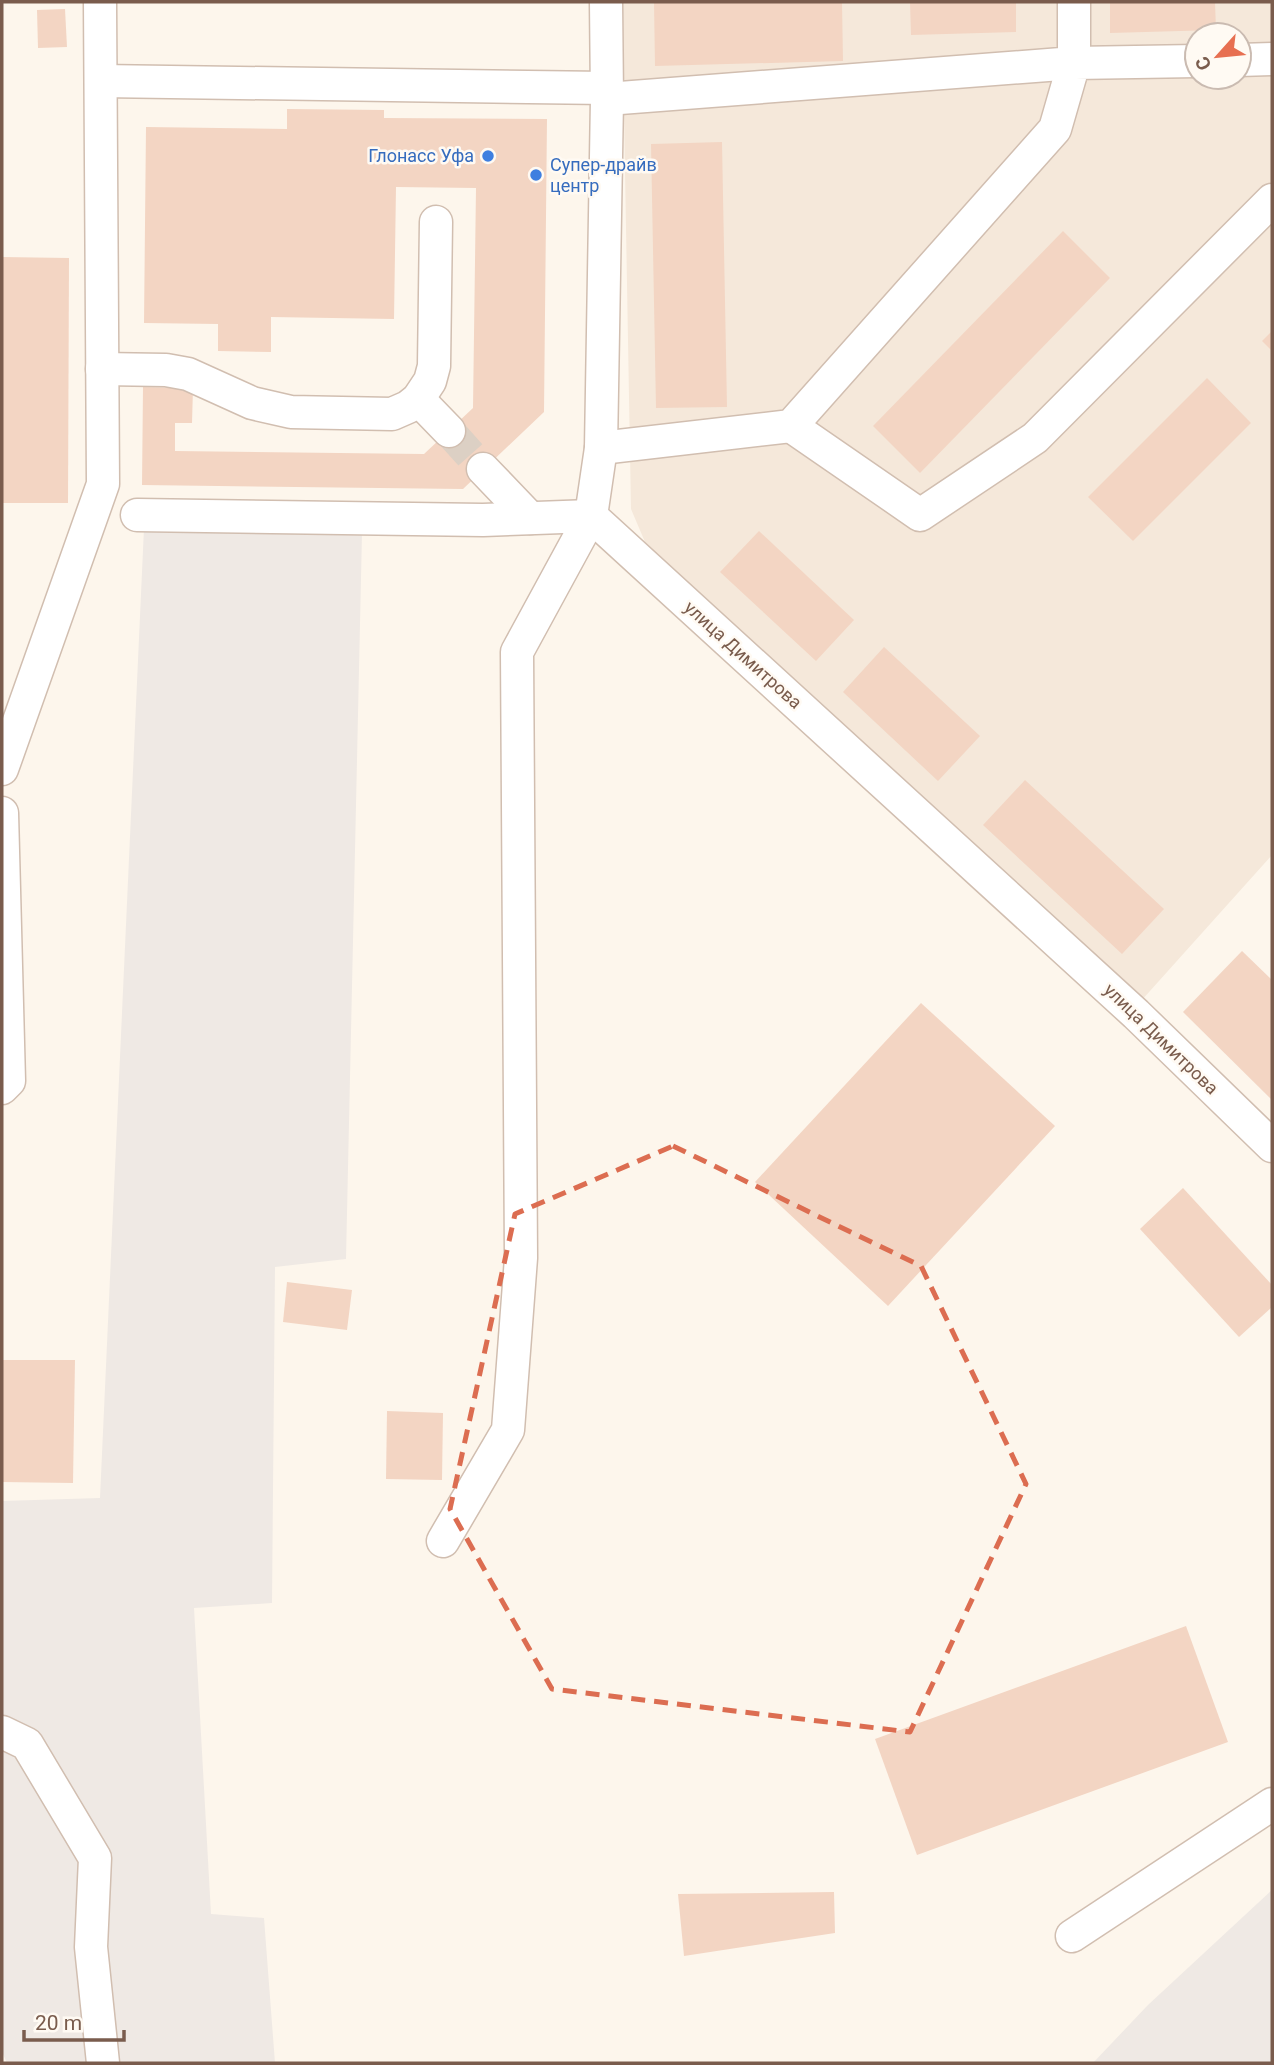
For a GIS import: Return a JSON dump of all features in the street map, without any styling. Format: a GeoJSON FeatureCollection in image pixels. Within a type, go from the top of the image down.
{"type":"FeatureCollection","features":[{"type":"Feature","properties":{"kind":"street"},"geometry":{"type":"LineString","coordinates":[[2,769],[103,484],[100,2]]}},
{"type":"Feature","properties":{"kind":"street"},"geometry":{"type":"LineString","coordinates":[[443,1542],[508,1430],[522,1258],[517,652],[591,516],[601,448],[606,2]]}},
{"type":"Feature","properties":{"kind":"street"},"geometry":{"type":"LineString","coordinates":[[791,426],[1055,129],[1074,64],[1074,2]]}},
{"type":"Feature","properties":{"kind":"street"},"geometry":{"type":"LineString","coordinates":[[1253,60],[1272,59]]}},
{"type":"Feature","properties":{"kind":"street"},"geometry":{"type":"LineString","coordinates":[[101,81],[607,94],[1074,64],[1183,61]]}},
{"type":"Feature","properties":{"kind":"street"},"geometry":{"type":"LineString","coordinates":[[601,448],[791,426],[920,515],[1035,438],[1272,200]]}},
{"type":"Feature","properties":{"kind":"street"},"geometry":{"type":"LineString","coordinates":[[102,369],[166,370],[188,374],[252,404],[291,412],[391,414],[408,407],[418,399],[430,381],[434,366],[436,222]]}},
{"type":"Feature","properties":{"kind":"street"},"geometry":{"type":"LineString","coordinates":[[418,399],[449,431]]}},
{"type":"Feature","properties":{"kind":"street"},"geometry":{"type":"LineString","coordinates":[[484,469],[530,518]]}},
{"type":"Feature","properties":{"kind":"street"},"geometry":{"type":"LineString","coordinates":[[137,515],[483,520],[591,516]]}},
{"type":"Feature","properties":{"kind":"street","name":"улица Димитрова"},"geometry":{"type":"LineString","coordinates":[[591,516],[1136,1014],[1272,1146]]}},
{"type":"Feature","properties":{"kind":"street"},"geometry":{"type":"LineString","coordinates":[[2,813],[9,1081],[2,1088]]}},
{"type":"Feature","properties":{"kind":"street"},"geometry":{"type":"LineString","coordinates":[[2,1732],[27,1744],[95,1858],[90,1947],[103,2063]]}},
{"type":"Feature","properties":{"kind":"street"},"geometry":{"type":"LineString","coordinates":[[1072,1936],[1272,1804]]}},
{"type":"Feature","properties":{"kind":"highlighted area"},"geometry":{"type":"Polygon","coordinates":[[[673,1146],[921,1266],[1026,1484],[910,1732],[552,1689],[450,1509],[515,1214],[673,1146]]]}},
{"type":"Feature","properties":{"kind":"shaded area"},"geometry":{"type":"Polygon","coordinates":[[[622,2],[1272,2],[1272,855],[1141,1001],[689,589],[645,542],[631,509],[622,2]]]}},
{"type":"Feature","properties":{"kind":"shaded area"},"geometry":{"type":"Polygon","coordinates":[[[144,528],[362,533],[346,1259],[275,1267],[272,1603],[194,1608],[211,1914],[264,1918],[275,2063],[7,2063],[2,2052],[2,1501],[100,1498],[144,528]]]}},
{"type":"Feature","properties":{"kind":"shaded area"},"geometry":{"type":"Polygon","coordinates":[[[1272,1890],[1272,2063],[1093,2063],[1148,2005],[1272,1890]]]}},
{"type":"Feature","properties":{"kind":"building"},"geometry":{"type":"Polygon","coordinates":[[[842,2],[843,61],[655,66],[654,3],[842,2]]]}},
{"type":"Feature","properties":{"kind":"building"},"geometry":{"type":"Polygon","coordinates":[[[910,2],[1016,2],[1016,32],[911,35],[910,2]]]}},
{"type":"Feature","properties":{"kind":"building"},"geometry":{"type":"Polygon","coordinates":[[[1110,2],[1215,2],[1216,21],[1183,21],[1183,31],[1110,33],[1110,2]]]}},
{"type":"Feature","properties":{"kind":"building"},"geometry":{"type":"Polygon","coordinates":[[[65,9],[67,47],[38,48],[37,10],[65,9]]]}},
{"type":"Feature","properties":{"kind":"building"},"geometry":{"type":"Polygon","coordinates":[[[287,109],[384,110],[384,118],[547,119],[544,412],[463,489],[142,485],[143,387],[193,388],[192,423],[175,423],[175,451],[424,454],[473,408],[476,188],[396,187],[394,319],[271,317],[271,352],[218,351],[218,324],[144,323],[146,127],[287,129],[287,109]]]}},
{"type":"Feature","properties":{"kind":"building"},"geometry":{"type":"Polygon","coordinates":[[[722,142],[727,407],[656,408],[651,144],[722,142]]]}},
{"type":"Feature","properties":{"kind":"building"},"geometry":{"type":"Polygon","coordinates":[[[1063,231],[1110,278],[920,473],[873,426],[1063,231]]]}},
{"type":"Feature","properties":{"kind":"building"},"geometry":{"type":"Polygon","coordinates":[[[2,257],[69,258],[68,503],[2,503],[2,257]]]}},
{"type":"Feature","properties":{"kind":"building"},"geometry":{"type":"Polygon","coordinates":[[[1272,331],[1272,351],[1262,341],[1272,331]]]}},
{"type":"Feature","properties":{"kind":"building"},"geometry":{"type":"Polygon","coordinates":[[[1207,378],[1251,423],[1133,541],[1088,497],[1207,378]]]}},
{"type":"Feature","properties":{"kind":"building"},"geometry":{"type":"Polygon","coordinates":[[[759,531],[854,620],[816,661],[720,572],[759,531]]]}},
{"type":"Feature","properties":{"kind":"building"},"geometry":{"type":"Polygon","coordinates":[[[884,647],[980,736],[938,781],[843,692],[884,647]]]}},
{"type":"Feature","properties":{"kind":"building"},"geometry":{"type":"Polygon","coordinates":[[[1025,780],[1164,909],[1122,954],[983,825],[1025,780]]]}},
{"type":"Feature","properties":{"kind":"building"},"geometry":{"type":"Polygon","coordinates":[[[1242,951],[1272,980],[1272,1100],[1183,1012],[1242,951]]]}},
{"type":"Feature","properties":{"kind":"building"},"geometry":{"type":"Polygon","coordinates":[[[921,1003],[1055,1126],[888,1306],[755,1182],[921,1003]]]}},
{"type":"Feature","properties":{"kind":"building"},"geometry":{"type":"Polygon","coordinates":[[[1183,1188],[1272,1285],[1272,1307],[1239,1337],[1140,1229],[1183,1188]]]}},
{"type":"Feature","properties":{"kind":"building"},"geometry":{"type":"Polygon","coordinates":[[[287,1282],[352,1290],[347,1330],[283,1322],[287,1282]]]}},
{"type":"Feature","properties":{"kind":"building"},"geometry":{"type":"Polygon","coordinates":[[[2,1360],[75,1360],[73,1483],[2,1482],[2,1360]]]}},
{"type":"Feature","properties":{"kind":"building"},"geometry":{"type":"Polygon","coordinates":[[[387,1411],[443,1413],[442,1480],[386,1479],[387,1411]]]}},
{"type":"Feature","properties":{"kind":"building"},"geometry":{"type":"Polygon","coordinates":[[[1186,1626],[1228,1742],[917,1855],[875,1739],[1186,1626]]]}},
{"type":"Feature","properties":{"kind":"building"},"geometry":{"type":"Polygon","coordinates":[[[834,1892],[835,1933],[684,1956],[678,1894],[834,1892]]]}},
{"type":"Feature","properties":{"kind":"tunnel"},"geometry":{"type":"LineString","coordinates":[[449,431],[483,469]]}},
{"type":"Feature","properties":{"kind":"place","name":"Глонасс Уфа"},"geometry":{"type":"Point","coordinates":[488,156]}},
{"type":"Feature","properties":{"kind":"place","name":"Супер-драйв центр"},"geometry":{"type":"Point","coordinates":[536,175]}}]}
